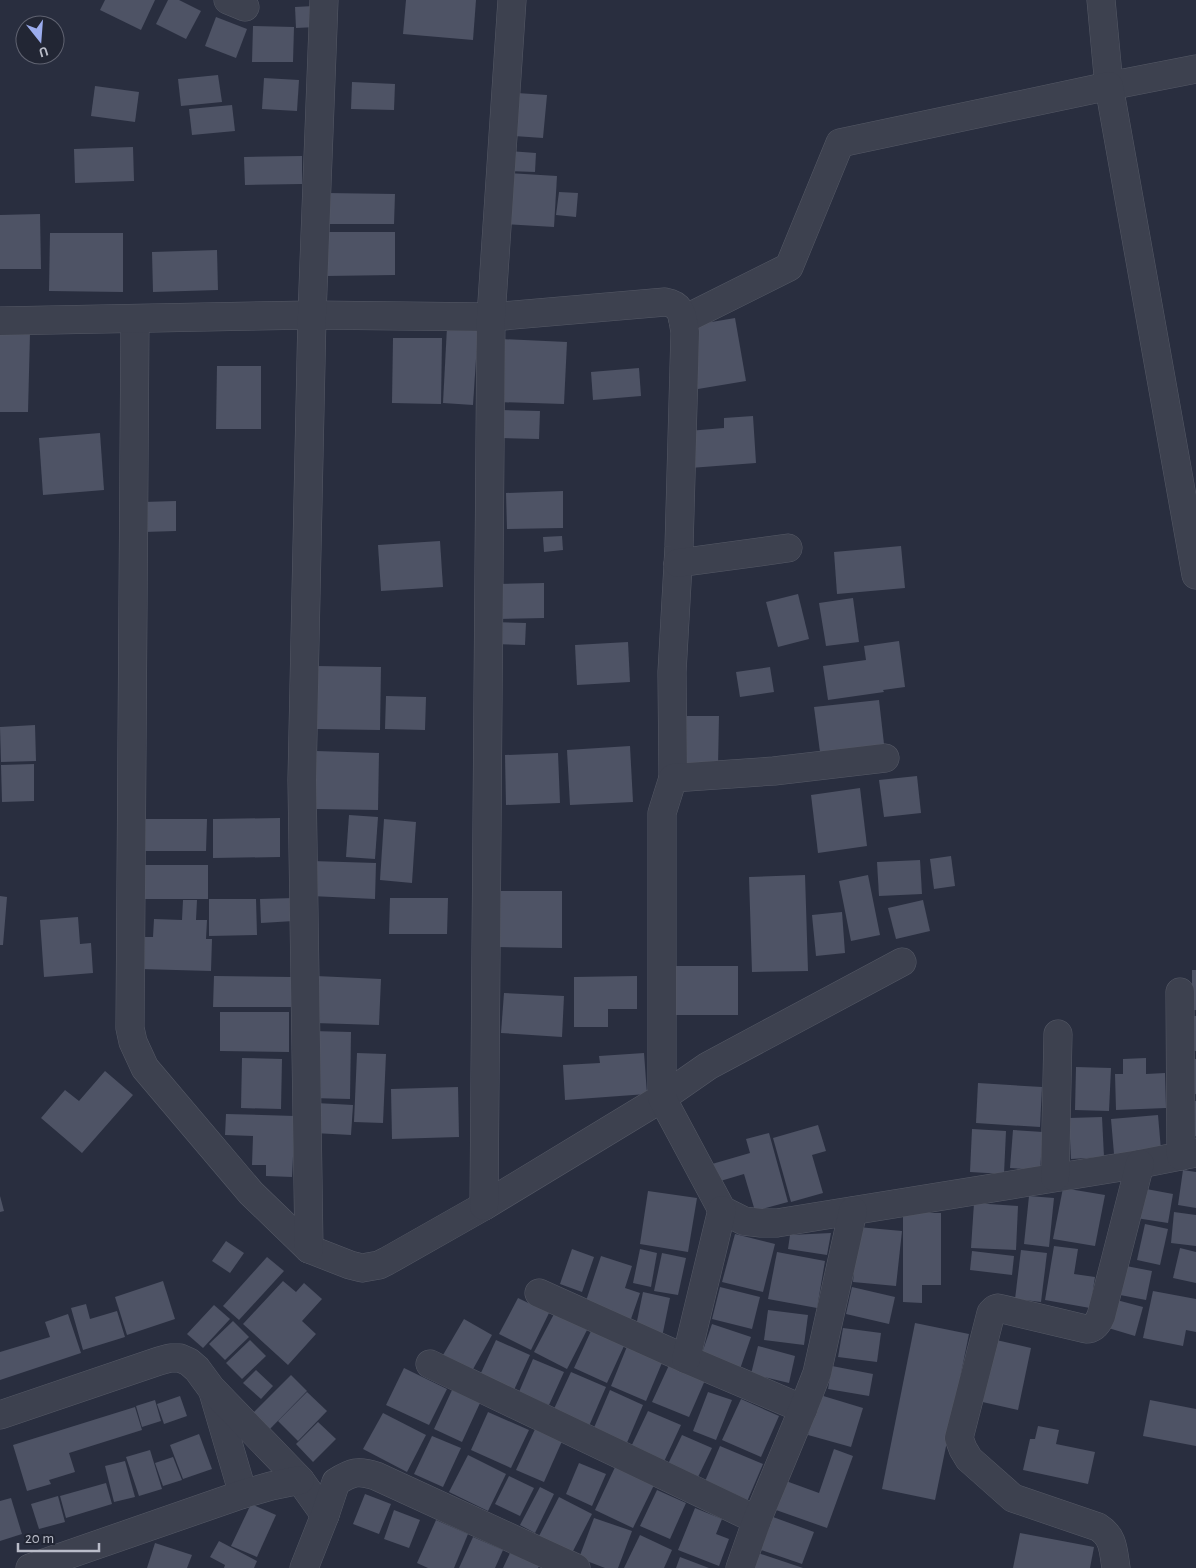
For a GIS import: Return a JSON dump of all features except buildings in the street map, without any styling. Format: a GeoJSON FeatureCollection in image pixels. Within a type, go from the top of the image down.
{"type":"FeatureCollection","features":[{"type":"Feature","properties":{"kind":"street"},"geometry":{"type":"LineString","coordinates":[[309,1249],[302,780],[312,315],[324,0]]}},
{"type":"Feature","properties":{"kind":"street"},"geometry":{"type":"LineString","coordinates":[[484,1206],[491,317],[512,0]]}},
{"type":"Feature","properties":{"kind":"street"},"geometry":{"type":"LineString","coordinates":[[1101,0],[1109,86],[1196,575]]}},
{"type":"Feature","properties":{"kind":"street"},"geometry":{"type":"LineString","coordinates":[[683,320],[789,267],[840,143],[1196,69]]}},
{"type":"Feature","properties":{"kind":"street"},"geometry":{"type":"LineString","coordinates":[[0,321],[312,315],[491,317],[664,302],[676,305],[681,313],[685,332],[678,563],[672,672],[673,778],[662,813],[662,1098],[722,1210],[744,1221],[777,1222],[1140,1164],[1188,1154],[1180,992]]}},
{"type":"Feature","properties":{"kind":"street"},"geometry":{"type":"LineString","coordinates":[[135,319],[130,1028],[135,1047],[145,1068],[251,1193],[309,1249],[362,1268],[379,1265],[484,1206],[662,1098],[708,1066],[902,962]]}},
{"type":"Feature","properties":{"kind":"street"},"geometry":{"type":"LineString","coordinates":[[678,563],[788,548]]}},
{"type":"Feature","properties":{"kind":"street"},"geometry":{"type":"LineString","coordinates":[[673,778],[774,771],[885,758]]}},
{"type":"Feature","properties":{"kind":"street"},"geometry":{"type":"LineString","coordinates":[[1055,1177],[1058,1034]]}},
{"type":"Feature","properties":{"kind":"street"},"geometry":{"type":"LineString","coordinates":[[1116,1568],[1113,1546],[1105,1532],[1098,1527],[1013,1498],[969,1460],[959,1438],[993,1310],[998,1308],[1086,1329],[1092,1328],[1098,1322],[1140,1164]]}},
{"type":"Feature","properties":{"kind":"street"},"geometry":{"type":"LineString","coordinates":[[686,1359],[722,1210]]}},
{"type":"Feature","properties":{"kind":"street"},"geometry":{"type":"LineString","coordinates":[[740,1568],[757,1520],[819,1366],[853,1211]]}},
{"type":"Feature","properties":{"kind":"street"},"geometry":{"type":"LineString","coordinates":[[539,1293],[803,1409]]}},
{"type":"Feature","properties":{"kind":"street"},"geometry":{"type":"LineString","coordinates":[[0,1415],[170,1358],[180,1358],[189,1362],[196,1369],[211,1388],[300,1480],[325,1515]]}},
{"type":"Feature","properties":{"kind":"street"},"geometry":{"type":"LineString","coordinates":[[430,1364],[757,1520]]}},
{"type":"Feature","properties":{"kind":"street"},"geometry":{"type":"LineString","coordinates":[[211,1388],[243,1494]]}},
{"type":"Feature","properties":{"kind":"street"},"geometry":{"type":"LineString","coordinates":[[304,1568],[336,1482],[353,1473],[362,1472],[376,1476],[576,1568]]}},
{"type":"Feature","properties":{"kind":"street"},"geometry":{"type":"LineString","coordinates":[[30,1568],[243,1494],[300,1480]]}}]}
